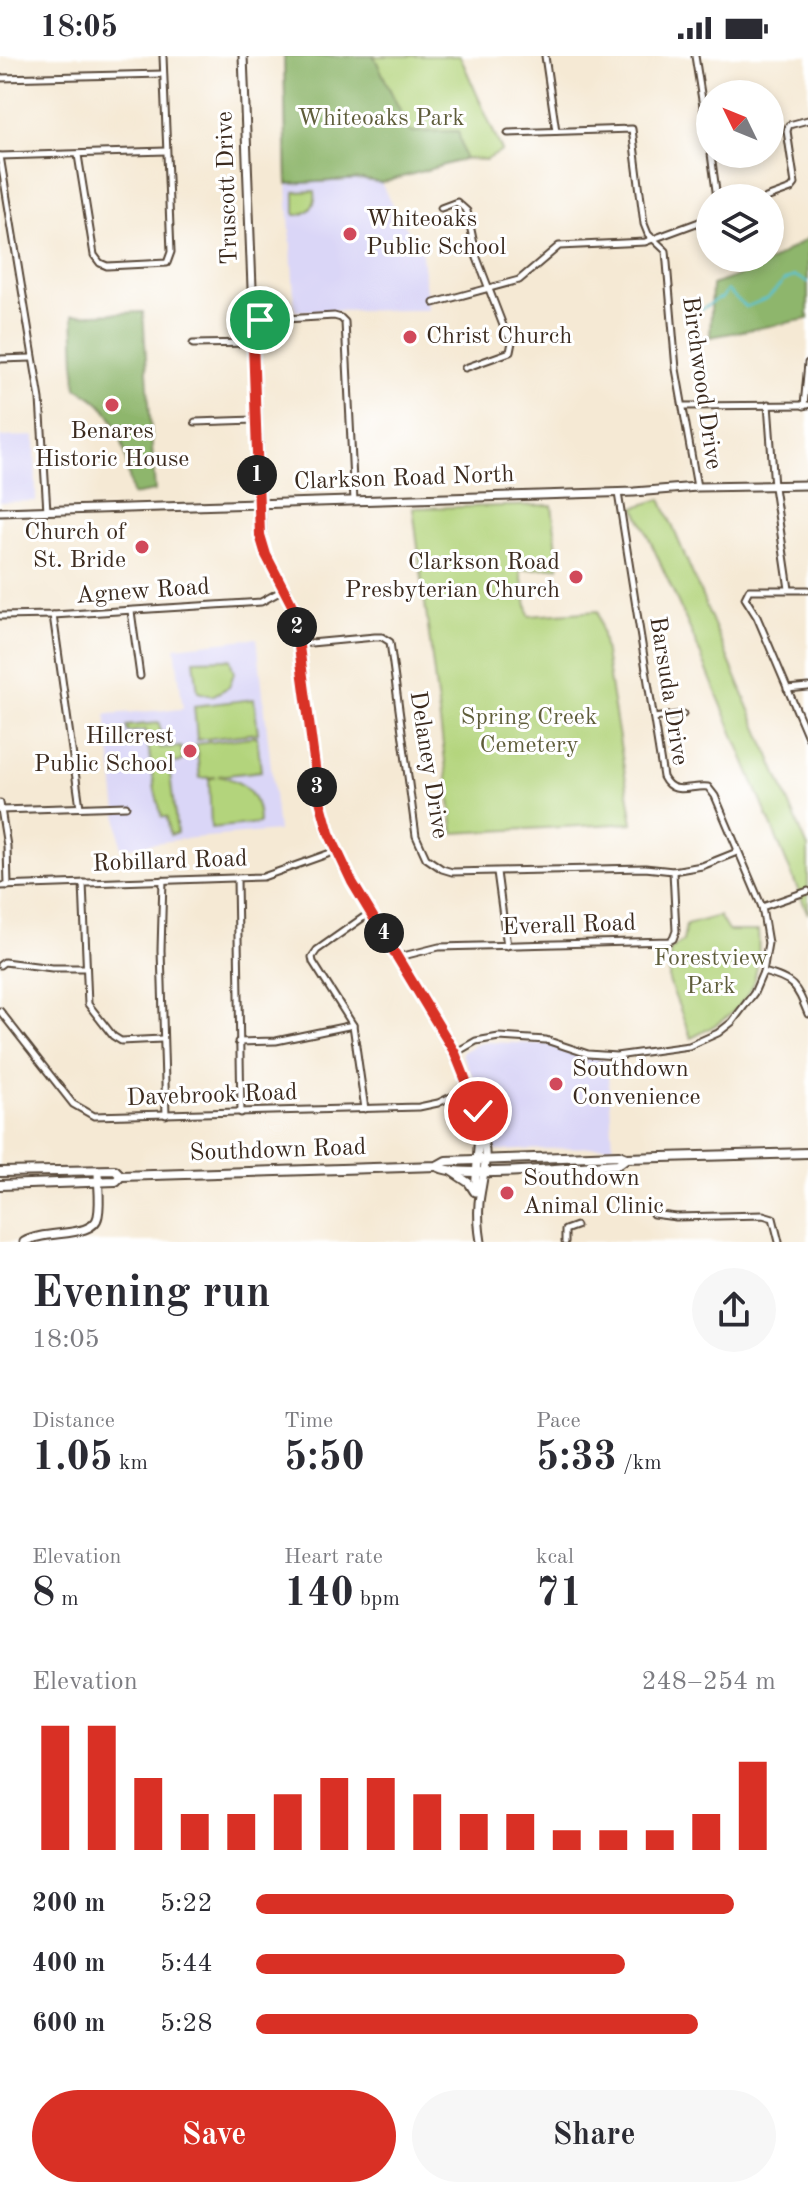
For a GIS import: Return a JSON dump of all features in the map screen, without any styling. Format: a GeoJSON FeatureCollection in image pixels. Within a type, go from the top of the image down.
{"type":"FeatureCollection","features":[{"type":"Feature","properties":{"kind":"main road","name":"Southdown Road"},"geometry":{"type":"LineString","coordinates":[[437,1166],[451,1171],[480,1166],[618,1164],[626,1158],[808,1153]]}},
{"type":"Feature","properties":{"kind":"main road","name":"Southdown Road"},"geometry":{"type":"LineString","coordinates":[[0,1185],[98,1183],[116,1181],[121,1176],[437,1166],[446,1161],[480,1166]]}},
{"type":"Feature","properties":{"kind":"main road","name":"Southdown Road"},"geometry":{"type":"LineString","coordinates":[[0,1172],[115,1170],[121,1176]]}},
{"type":"Feature","properties":{"kind":"street"},"geometry":{"type":"LineString","coordinates":[[78,155],[97,260],[107,266],[167,263],[171,252],[163,56]]}},
{"type":"Feature","properties":{"kind":"street","name":"Truscott Drive"},"geometry":{"type":"LineString","coordinates":[[243,56],[262,545],[294,609],[319,797],[336,851],[455,1053],[470,1088],[478,1114],[480,1166],[477,1196],[481,1242]]}},
{"type":"Feature","properties":{"kind":"street"},"geometry":{"type":"LineString","coordinates":[[545,56],[556,131]]}},
{"type":"Feature","properties":{"kind":"street"},"geometry":{"type":"LineString","coordinates":[[695,56],[699,80]]}},
{"type":"Feature","properties":{"kind":"street"},"geometry":{"type":"LineString","coordinates":[[0,78],[163,74]]}},
{"type":"Feature","properties":{"kind":"street"},"geometry":{"type":"LineString","coordinates":[[784,192],[795,184],[787,131],[789,125],[808,120]]}},
{"type":"Feature","properties":{"kind":"street","name":"Birchwood Drive"},"geometry":{"type":"LineString","coordinates":[[508,133],[632,129],[644,224],[648,234],[666,251],[676,369],[697,487]]}},
{"type":"Feature","properties":{"kind":"street"},"geometry":{"type":"LineString","coordinates":[[47,511],[40,399],[0,156],[166,151]]}},
{"type":"Feature","properties":{"kind":"street"},"geometry":{"type":"LineString","coordinates":[[441,208],[457,202],[467,211],[477,258],[513,347],[510,352],[465,368]]}},
{"type":"Feature","properties":{"kind":"street"},"geometry":{"type":"LineString","coordinates":[[434,303],[519,280],[559,246],[653,240],[696,223]]}},
{"type":"Feature","properties":{"kind":"street"},"geometry":{"type":"LineString","coordinates":[[253,321],[334,316],[345,322],[354,501]]}},
{"type":"Feature","properties":{"kind":"street"},"geometry":{"type":"LineString","coordinates":[[193,344],[253,343]]}},
{"type":"Feature","properties":{"kind":"street"},"geometry":{"type":"LineString","coordinates":[[0,359],[32,358]]}},
{"type":"Feature","properties":{"kind":"street"},"geometry":{"type":"LineString","coordinates":[[685,406],[806,405],[808,363]]}},
{"type":"Feature","properties":{"kind":"street"},"geometry":{"type":"LineString","coordinates":[[768,404],[774,487],[789,589]]}},
{"type":"Feature","properties":{"kind":"street"},"geometry":{"type":"LineString","coordinates":[[195,422],[255,420]]}},
{"type":"Feature","properties":{"kind":"street","name":"Clarkson Road North"},"geometry":{"type":"LineString","coordinates":[[0,512],[808,485]]}},
{"type":"Feature","properties":{"kind":"street","name":"Barsuda Drive"},"geometry":{"type":"LineString","coordinates":[[455,1053],[476,1041],[499,1037],[546,1040],[588,1054],[605,1056],[689,1046],[718,1033],[732,1022],[754,993],[763,972],[768,943],[762,907],[712,792],[708,787],[701,786],[675,790],[665,782],[618,493]]}},
{"type":"Feature","properties":{"kind":"street","name":"Agnew Road"},"geometry":{"type":"LineString","coordinates":[[0,616],[261,602],[285,589]]}},
{"type":"Feature","properties":{"kind":"street"},"geometry":{"type":"LineString","coordinates":[[808,590],[749,590],[745,598],[757,617],[808,737]]}},
{"type":"Feature","properties":{"kind":"street"},"geometry":{"type":"LineString","coordinates":[[131,611],[140,676]]}},
{"type":"Feature","properties":{"kind":"street"},"geometry":{"type":"LineString","coordinates":[[53,615],[80,807]]}},
{"type":"Feature","properties":{"kind":"street","name":"Delaney Drive"},"geometry":{"type":"LineString","coordinates":[[300,644],[375,637],[390,642],[419,846],[426,858],[442,869],[452,872],[645,868],[673,871],[702,866],[737,852]]}},
{"type":"Feature","properties":{"kind":"street"},"geometry":{"type":"LineString","coordinates":[[787,689],[808,687]]}},
{"type":"Feature","properties":{"kind":"street"},"geometry":{"type":"LineString","coordinates":[[654,718],[683,714]]}},
{"type":"Feature","properties":{"kind":"street"},"geometry":{"type":"LineString","coordinates":[[0,803],[7,846],[8,886]]}},
{"type":"Feature","properties":{"kind":"street"},"geometry":{"type":"LineString","coordinates":[[0,810],[126,806]]}},
{"type":"Feature","properties":{"kind":"street","name":"Robillard Road"},"geometry":{"type":"LineString","coordinates":[[0,886],[237,879],[277,874],[336,851]]}},
{"type":"Feature","properties":{"kind":"street","name":"Everall Road"},"geometry":{"type":"LineString","coordinates":[[399,957],[439,947],[673,939],[676,931],[673,871]]}},
{"type":"Feature","properties":{"kind":"street"},"geometry":{"type":"LineString","coordinates":[[497,872],[507,946]]}},
{"type":"Feature","properties":{"kind":"street"},"geometry":{"type":"LineString","coordinates":[[237,879],[241,1113]]}},
{"type":"Feature","properties":{"kind":"street"},"geometry":{"type":"LineString","coordinates":[[163,880],[162,1039],[166,1115]]}},
{"type":"Feature","properties":{"kind":"street"},"geometry":{"type":"LineString","coordinates":[[83,883],[88,1004],[121,1041],[162,1039]]}},
{"type":"Feature","properties":{"kind":"street"},"geometry":{"type":"LineString","coordinates":[[762,907],[808,891]]}},
{"type":"Feature","properties":{"kind":"street"},"geometry":{"type":"LineString","coordinates":[[365,1109],[353,1025],[312,957],[317,950],[371,912]]}},
{"type":"Feature","properties":{"kind":"street"},"geometry":{"type":"LineString","coordinates":[[0,965],[4,962],[52,968],[86,968]]}},
{"type":"Feature","properties":{"kind":"street"},"geometry":{"type":"LineString","coordinates":[[763,972],[790,981],[808,1014]]}},
{"type":"Feature","properties":{"kind":"street","name":"Davebrook Road"},"geometry":{"type":"LineString","coordinates":[[0,1011],[73,1104],[83,1111],[103,1117],[430,1106],[470,1088]]}},
{"type":"Feature","properties":{"kind":"street"},"geometry":{"type":"LineString","coordinates":[[238,1042],[276,1041],[353,1025]]}},
{"type":"Feature","properties":{"kind":"street"},"geometry":{"type":"LineString","coordinates":[[24,1242],[44,1233],[90,1229],[98,1217],[98,1171]]}},
{"type":"Feature","properties":{"kind":"street"},"geometry":{"type":"LineString","coordinates":[[451,1171],[469,1183],[477,1196]]}},
{"type":"Feature","properties":{"kind":"street"},"geometry":{"type":"LineString","coordinates":[[653,1214],[676,1217],[763,1215],[773,1218],[779,1242]]}},
{"type":"Feature","properties":{"kind":"street"},"geometry":{"type":"LineString","coordinates":[[565,1242],[565,1230],[576,1226]]}},
{"type":"Feature","properties":{"kind":"shaded area","name":"Whiteoaks Public School"},"geometry":{"type":"Polygon","coordinates":[[[362,179],[381,183],[401,221],[421,246],[428,310],[295,311],[287,184],[362,179]]]}},
{"type":"Feature","properties":{"kind":"shaded area"},"geometry":{"type":"Polygon","coordinates":[[[35,436],[36,501],[0,502],[0,437],[35,436]]]}},
{"type":"Feature","properties":{"kind":"shaded area","name":"Hillcrest Public School"},"geometry":{"type":"Polygon","coordinates":[[[257,638],[278,831],[121,848],[106,714],[183,709],[175,647],[257,638]]]}},
{"type":"Feature","properties":{"kind":"shaded area"},"geometry":{"type":"Polygon","coordinates":[[[487,1042],[549,1044],[607,1061],[613,1146],[496,1151],[492,1146],[486,1104],[461,1053],[487,1042]]]}},
{"type":"Feature","properties":{"kind":"green space","name":"Whiteoaks Park"},"geometry":{"type":"Polygon","coordinates":[[[284,56],[460,56],[502,151],[486,160],[465,159],[381,183],[362,179],[287,184],[284,56]]]}},
{"type":"Feature","properties":{"kind":"green space","name":"Whiteoaks Park"},"geometry":{"type":"Polygon","coordinates":[[[284,56],[374,56],[410,132],[458,131],[465,159],[381,183],[362,179],[287,184],[284,56]]]}},
{"type":"Feature","properties":{"kind":"green space"},"geometry":{"type":"Polygon","coordinates":[[[315,191],[311,208],[295,215],[295,192],[315,191]]]}},
{"type":"Feature","properties":{"kind":"green space"},"geometry":{"type":"Polygon","coordinates":[[[808,238],[808,319],[710,337],[712,285],[749,272],[784,272],[784,253],[808,238]]]}},
{"type":"Feature","properties":{"kind":"green space"},"geometry":{"type":"Polygon","coordinates":[[[143,312],[155,491],[132,495],[119,432],[103,407],[76,388],[73,315],[143,312]]]}},
{"type":"Feature","properties":{"kind":"green space"},"geometry":{"type":"Polygon","coordinates":[[[661,499],[808,848],[808,914],[690,629],[635,507],[661,499]]]}},
{"type":"Feature","properties":{"kind":"green space","name":"Spring Creek Cemetery"},"geometry":{"type":"Polygon","coordinates":[[[552,505],[559,567],[520,570],[529,616],[598,611],[633,823],[454,833],[413,508],[552,505]]]}},
{"type":"Feature","properties":{"kind":"green space"},"geometry":{"type":"Polygon","coordinates":[[[230,659],[234,673],[229,687],[212,696],[198,692],[194,660],[230,659]]]}},
{"type":"Feature","properties":{"kind":"green space"},"geometry":{"type":"Polygon","coordinates":[[[254,699],[258,733],[197,740],[194,706],[254,699]]]}},
{"type":"Feature","properties":{"kind":"green space"},"geometry":{"type":"Polygon","coordinates":[[[159,723],[160,748],[181,747],[183,760],[171,762],[169,766],[177,833],[170,835],[167,817],[162,817],[155,791],[146,730],[128,732],[127,726],[159,723]]]}},
{"type":"Feature","properties":{"kind":"green space"},"geometry":{"type":"Polygon","coordinates":[[[257,736],[261,771],[218,776],[236,781],[249,791],[256,805],[259,823],[211,828],[209,779],[216,777],[200,778],[196,744],[257,736]]]}},
{"type":"Feature","properties":{"kind":"green space","name":"Forestview Park"},"geometry":{"type":"Polygon","coordinates":[[[719,916],[728,931],[758,931],[757,969],[746,998],[736,1009],[691,1038],[669,981],[670,951],[683,941],[686,925],[719,916]]]}},
{"type":"Feature","properties":{"kind":"waterway"},"geometry":{"type":"LineString","coordinates":[[698,310],[722,298],[727,290],[746,307],[768,298],[784,281],[795,276],[808,282]]}},
{"type":"Feature","properties":{"kind":"place","name":"Whiteoaks Public School"},"geometry":{"type":"Point","coordinates":[350,234]}},
{"type":"Feature","properties":{"kind":"place","name":"Christ Church"},"geometry":{"type":"Point","coordinates":[410,337]}},
{"type":"Feature","properties":{"kind":"place","name":"Benares Historic House"},"geometry":{"type":"Point","coordinates":[112,405]}},
{"type":"Feature","properties":{"kind":"place","name":"Church of St. Bride"},"geometry":{"type":"Point","coordinates":[142,547]}},
{"type":"Feature","properties":{"kind":"place","name":"Clarkson Road Presbyterian Church"},"geometry":{"type":"Point","coordinates":[576,577]}},
{"type":"Feature","properties":{"kind":"place","name":"Hillcrest Public School"},"geometry":{"type":"Point","coordinates":[190,751]}},
{"type":"Feature","properties":{"kind":"place","name":"Southdown Convenience"},"geometry":{"type":"Point","coordinates":[556,1084]}},
{"type":"Feature","properties":{"kind":"place","name":"Southdown Animal Clinic"},"geometry":{"type":"Point","coordinates":[507,1193]}},
{"type":"Feature","properties":{"kind":"route"},"geometry":{"type":"LineString","coordinates":[[260,320],[253,321],[260,535],[266,555],[294,609],[323,813],[343,866],[455,1053],[478,1111]]}}]}
